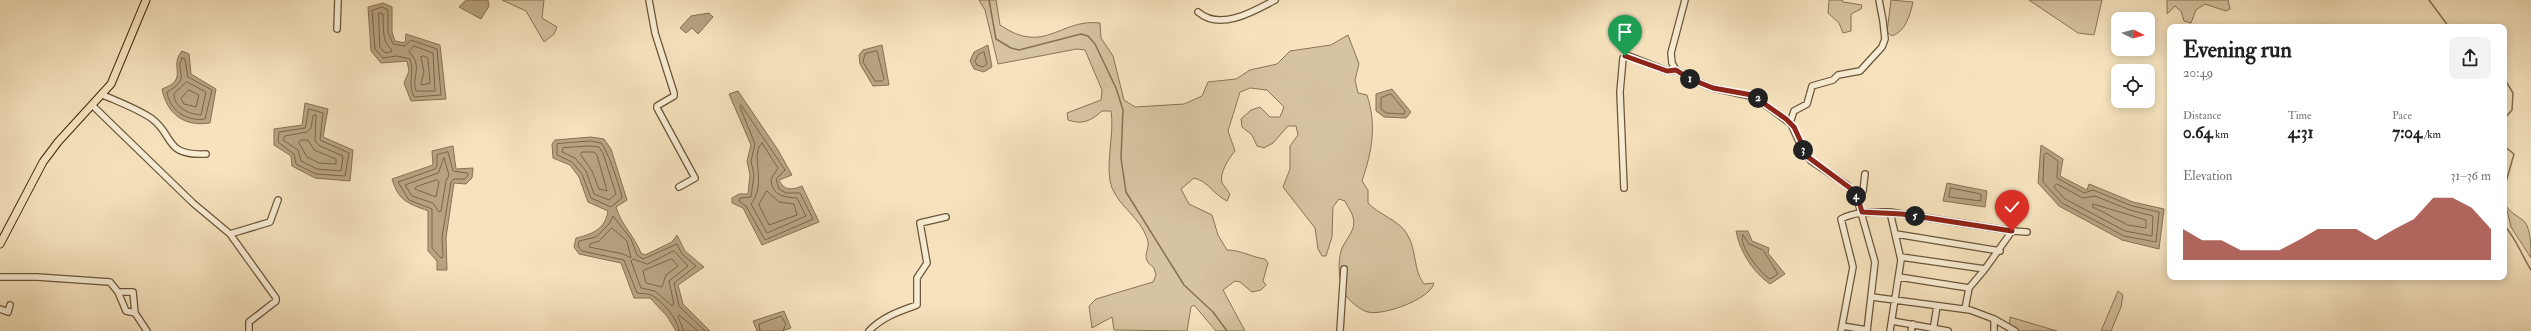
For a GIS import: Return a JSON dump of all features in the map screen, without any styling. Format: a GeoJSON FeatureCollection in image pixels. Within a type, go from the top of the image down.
{"type":"FeatureCollection","features":[{"type":"Feature","properties":{"kind":"main road"},"geometry":{"type":"LineString","coordinates":[[0,244],[43,162],[58,142],[104,95],[117,73],[146,0]]}},
{"type":"Feature","properties":{"kind":"street"},"geometry":{"type":"LineString","coordinates":[[337,29],[338,0]]}},
{"type":"Feature","properties":{"kind":"street"},"geometry":{"type":"LineString","coordinates":[[649,0],[655,33],[674,93],[674,96],[657,108],[695,178],[679,187]]}},
{"type":"Feature","properties":{"kind":"street"},"geometry":{"type":"LineString","coordinates":[[1198,12],[1214,21],[1225,21],[1275,0]]}},
{"type":"Feature","properties":{"kind":"street"},"geometry":{"type":"LineString","coordinates":[[1685,0],[1671,53],[1672,63],[1676,70],[1688,78],[1713,88],[1752,95],[1790,123],[1808,157],[1850,188],[1857,197],[1862,212],[1875,262],[1872,297],[1867,330],[1842,329],[1853,267],[1841,219],[1862,212],[1890,212],[2027,232]]}},
{"type":"Feature","properties":{"kind":"street"},"geometry":{"type":"LineString","coordinates":[[1790,123],[1794,111],[1807,104],[1812,86],[1828,82],[1838,75],[1860,71],[1882,47],[1885,39],[1879,0]]}},
{"type":"Feature","properties":{"kind":"street"},"geometry":{"type":"LineString","coordinates":[[1624,188],[1620,92],[1623,58],[1629,56],[1667,71],[1676,70]]}},
{"type":"Feature","properties":{"kind":"street"},"geometry":{"type":"LineString","coordinates":[[104,95],[151,118],[175,148],[192,154],[206,154]]}},
{"type":"Feature","properties":{"kind":"street"},"geometry":{"type":"LineString","coordinates":[[93,106],[192,203],[230,234],[276,298],[276,301],[259,316],[249,322],[249,331]]}},
{"type":"Feature","properties":{"kind":"street"},"geometry":{"type":"LineString","coordinates":[[1857,197],[1862,191],[1865,174]]}},
{"type":"Feature","properties":{"kind":"street"},"geometry":{"type":"LineString","coordinates":[[230,234],[270,222],[278,200]]}},
{"type":"Feature","properties":{"kind":"street"},"geometry":{"type":"LineString","coordinates":[[1890,212],[1901,257],[1890,331]]}},
{"type":"Feature","properties":{"kind":"street"},"geometry":{"type":"LineString","coordinates":[[869,331],[875,324],[903,309],[917,305],[917,278],[927,263],[920,224],[946,217]]}},
{"type":"Feature","properties":{"kind":"street"},"geometry":{"type":"LineString","coordinates":[[1965,309],[1969,288],[2000,251],[2012,231]]}},
{"type":"Feature","properties":{"kind":"street"},"geometry":{"type":"LineString","coordinates":[[1896,234],[2000,251]]}},
{"type":"Feature","properties":{"kind":"street"},"geometry":{"type":"LineString","coordinates":[[1901,257],[1986,269]]}},
{"type":"Feature","properties":{"kind":"street"},"geometry":{"type":"LineString","coordinates":[[1340,331],[1344,269]]}},
{"type":"Feature","properties":{"kind":"street"},"geometry":{"type":"LineString","coordinates":[[0,278],[37,277],[109,282],[118,292],[126,311],[135,313]]}},
{"type":"Feature","properties":{"kind":"street"},"geometry":{"type":"LineString","coordinates":[[1899,277],[1969,288]]}},
{"type":"Feature","properties":{"kind":"street"},"geometry":{"type":"LineString","coordinates":[[118,292],[133,292],[135,313],[147,331]]}},
{"type":"Feature","properties":{"kind":"street"},"geometry":{"type":"LineString","coordinates":[[1872,297],[1895,298],[1937,306],[1965,309],[1994,319],[2016,331]]}},
{"type":"Feature","properties":{"kind":"street"},"geometry":{"type":"LineString","coordinates":[[0,309],[8,312],[10,305]]}},
{"type":"Feature","properties":{"kind":"street"},"geometry":{"type":"LineString","coordinates":[[1933,330],[1937,306]]}},
{"type":"Feature","properties":{"kind":"street"},"geometry":{"type":"LineString","coordinates":[[1994,319],[1994,331]]}},
{"type":"Feature","properties":{"kind":"street"},"geometry":{"type":"LineString","coordinates":[[1892,320],[1933,330],[1948,331]]}},
{"type":"Feature","properties":{"kind":"street"},"geometry":{"type":"LineString","coordinates":[[1911,331],[1913,324]]}},
{"type":"Feature","properties":{"kind":"shaded area"},"geometry":{"type":"Polygon","coordinates":[[[502,0],[544,0],[542,18],[557,27],[554,34],[544,42],[526,11],[502,0]]]}},
{"type":"Feature","properties":{"kind":"shaded area"},"geometry":{"type":"Polygon","coordinates":[[[979,0],[996,0],[1000,25],[1016,34],[1029,37],[1041,37],[1086,23],[1100,23],[1101,38],[1113,56],[1124,100],[1135,107],[1184,104],[1202,96],[1208,82],[1236,79],[1250,70],[1277,64],[1290,51],[1331,45],[1348,35],[1359,64],[1355,80],[1358,93],[1367,95],[1372,117],[1371,149],[1362,181],[1368,190],[1368,203],[1394,221],[1407,234],[1412,247],[1418,273],[1424,284],[1434,283],[1431,289],[1425,295],[1406,305],[1375,313],[1366,311],[1350,300],[1340,281],[1339,260],[1342,248],[1354,226],[1352,213],[1345,201],[1339,199],[1333,207],[1332,237],[1326,256],[1322,256],[1318,249],[1315,228],[1283,187],[1290,169],[1290,146],[1298,135],[1296,126],[1288,126],[1273,143],[1264,148],[1257,146],[1252,135],[1242,127],[1241,119],[1251,110],[1260,107],[1270,117],[1280,117],[1284,107],[1267,90],[1250,88],[1240,92],[1228,131],[1235,151],[1223,170],[1221,179],[1222,183],[1230,194],[1227,201],[1203,182],[1194,178],[1181,189],[1189,204],[1212,215],[1218,235],[1227,250],[1237,251],[1265,259],[1268,263],[1263,281],[1266,285],[1261,290],[1252,292],[1240,282],[1235,281],[1223,290],[1245,331],[1216,331],[1194,305],[1191,307],[1187,331],[1114,330],[1112,317],[1092,328],[1089,306],[1096,299],[1153,282],[1156,275],[1154,268],[1149,264],[1146,257],[1148,243],[1144,231],[1140,224],[1120,201],[1112,188],[1109,171],[1112,130],[1111,111],[1102,111],[1090,120],[1082,122],[1068,120],[1067,113],[1101,100],[1102,90],[1085,50],[1077,49],[998,64],[985,10],[979,0]]]}},
{"type":"Feature","properties":{"kind":"shaded area"},"geometry":{"type":"Polygon","coordinates":[[[1829,0],[1842,0],[1843,2],[1862,5],[1861,9],[1851,14],[1851,31],[1843,33],[1839,23],[1828,13],[1829,0]]]}},
{"type":"Feature","properties":{"kind":"shaded area"},"geometry":{"type":"Polygon","coordinates":[[[1891,0],[1913,2],[1907,22],[1897,34],[1892,36],[1887,32],[1891,0]]]}},
{"type":"Feature","properties":{"kind":"shaded area"},"geometry":{"type":"Polygon","coordinates":[[[2029,0],[2102,0],[2094,35],[2078,33],[2029,0]]]}},
{"type":"Feature","properties":{"kind":"shaded area"},"geometry":{"type":"Polygon","coordinates":[[[2167,0],[2228,0],[2230,9],[2226,11],[2205,4],[2196,10],[2191,23],[2184,21],[2181,11],[2175,6],[2167,14],[2167,0]]]}},
{"type":"Feature","properties":{"kind":"shaded area"},"geometry":{"type":"Polygon","coordinates":[[[2507,207],[2525,222],[2527,226],[2530,239],[2531,258],[2511,227],[2507,207]]]}},
{"type":"Feature","properties":{"kind":"shaded area"},"geometry":{"type":"Polygon","coordinates":[[[2118,291],[2123,295],[2121,307],[2111,331],[2101,331],[2118,291]]]}},
{"type":"Feature","properties":{"kind":"shaded area"},"geometry":{"type":"Polygon","coordinates":[[[2010,317],[2057,331],[2009,331],[2010,317]]]}},
{"type":"Feature","properties":{"kind":"water"},"geometry":{"type":"Polygon","coordinates":[[[466,0],[488,0],[489,6],[481,19],[459,7],[466,0]]]}},
{"type":"Feature","properties":{"kind":"water"},"geometry":{"type":"Polygon","coordinates":[[[383,3],[392,7],[392,32],[395,41],[405,43],[406,34],[440,45],[446,99],[411,101],[404,83],[409,71],[407,61],[381,63],[371,51],[368,7],[383,3]]]}},
{"type":"Feature","properties":{"kind":"water"},"geometry":{"type":"Polygon","coordinates":[[[709,13],[713,17],[698,34],[692,28],[686,33],[680,28],[691,16],[709,13]]]}},
{"type":"Feature","properties":{"kind":"water"},"geometry":{"type":"Polygon","coordinates":[[[882,45],[889,85],[873,86],[860,64],[859,55],[863,50],[882,45]]]}},
{"type":"Feature","properties":{"kind":"water"},"geometry":{"type":"Polygon","coordinates":[[[988,45],[992,67],[984,72],[974,69],[970,61],[974,52],[988,45]]]}},
{"type":"Feature","properties":{"kind":"water"},"geometry":{"type":"Polygon","coordinates":[[[182,51],[189,54],[191,74],[216,89],[210,123],[201,124],[185,121],[173,112],[164,98],[162,89],[175,81],[177,77],[178,57],[182,51]]]}},
{"type":"Feature","properties":{"kind":"water"},"geometry":{"type":"Polygon","coordinates":[[[1392,89],[1411,112],[1406,118],[1384,117],[1376,111],[1376,94],[1392,89]]]}},
{"type":"Feature","properties":{"kind":"water"},"geometry":{"type":"Polygon","coordinates":[[[738,91],[778,150],[792,175],[779,180],[781,184],[789,189],[802,186],[819,222],[762,245],[743,208],[732,203],[732,198],[739,194],[748,194],[750,175],[747,161],[751,145],[729,94],[738,91]]]}},
{"type":"Feature","properties":{"kind":"water"},"geometry":{"type":"Polygon","coordinates":[[[305,103],[328,109],[323,137],[353,150],[350,181],[315,178],[292,166],[291,156],[274,145],[274,129],[302,125],[305,103]]]}},
{"type":"Feature","properties":{"kind":"water"},"geometry":{"type":"Polygon","coordinates":[[[591,137],[604,139],[611,149],[627,200],[616,207],[618,214],[635,240],[641,253],[645,255],[672,242],[677,235],[685,251],[704,267],[678,285],[683,304],[710,331],[676,331],[667,316],[650,298],[634,298],[621,263],[579,254],[574,247],[576,238],[588,235],[601,226],[608,211],[588,202],[579,177],[570,165],[553,158],[552,144],[555,140],[591,137]]]}},
{"type":"Feature","properties":{"kind":"water"},"geometry":{"type":"Polygon","coordinates":[[[2041,145],[2063,159],[2060,176],[2087,190],[2089,184],[2133,202],[2164,209],[2159,249],[2122,240],[2059,206],[2038,183],[2041,145]]]}},
{"type":"Feature","properties":{"kind":"water"},"geometry":{"type":"Polygon","coordinates":[[[453,146],[456,169],[473,168],[472,178],[466,184],[454,183],[446,238],[447,270],[437,270],[437,261],[428,251],[428,211],[405,201],[398,193],[392,179],[433,165],[432,151],[453,146]]]}},
{"type":"Feature","properties":{"kind":"water"},"geometry":{"type":"Polygon","coordinates":[[[1947,183],[1987,191],[1985,207],[1943,201],[1947,183]]]}},
{"type":"Feature","properties":{"kind":"water"},"geometry":{"type":"Polygon","coordinates":[[[1736,231],[1748,231],[1752,241],[1769,248],[1768,253],[1785,274],[1770,284],[1764,279],[1752,267],[1744,254],[1736,231]]]}},
{"type":"Feature","properties":{"kind":"water"},"geometry":{"type":"Polygon","coordinates":[[[784,311],[791,328],[782,331],[757,331],[753,321],[784,311]]]}},
{"type":"Feature","properties":{"kind":"waterway"},"geometry":{"type":"LineString","coordinates":[[989,0],[996,39],[1011,48],[1019,50],[1081,34],[1088,36],[1095,44],[1116,88],[1123,110],[1121,158],[1126,192],[1184,285],[1213,312],[1227,331]]}},
{"type":"Feature","properties":{"kind":"waterway"},"geometry":{"type":"LineString","coordinates":[[2429,0],[2447,24]]}},
{"type":"Feature","properties":{"kind":"waterway"},"geometry":{"type":"LineString","coordinates":[[2507,83],[2513,93],[2512,110],[2507,116]]}},
{"type":"Feature","properties":{"kind":"waterway"},"geometry":{"type":"LineString","coordinates":[[2507,148],[2514,154],[2507,178]]}},
{"type":"Feature","properties":{"kind":"waterway"},"geometry":{"type":"LineString","coordinates":[[2507,229],[2531,270]]}},
{"type":"Feature","properties":{"kind":"route"},"geometry":{"type":"LineString","coordinates":[[1625,56],[1629,56],[1667,71],[1676,70],[1688,78],[1720,91],[1752,95],[1786,119],[1794,127],[1803,150],[1811,161],[1847,185],[1858,198],[1862,212],[1890,212],[2012,231]]}}]}
